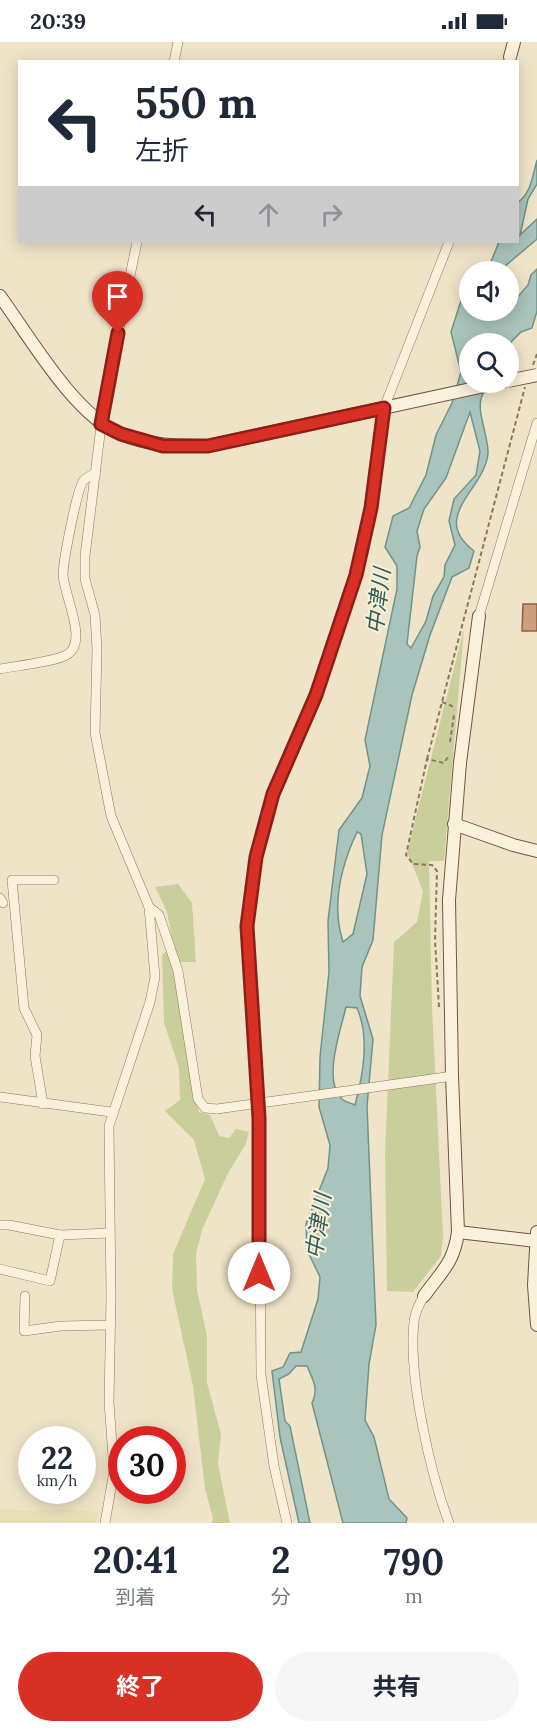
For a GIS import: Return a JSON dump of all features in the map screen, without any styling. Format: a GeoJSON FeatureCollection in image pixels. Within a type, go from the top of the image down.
{"type":"FeatureCollection","features":[{"type":"Feature","properties":{"kind":"street"},"geometry":{"type":"LineString","coordinates":[[174,60],[178,42]]}},
{"type":"Feature","properties":{"kind":"street"},"geometry":{"type":"LineString","coordinates":[[509,59],[514,42]]}},
{"type":"Feature","properties":{"kind":"street"},"geometry":{"type":"LineString","coordinates":[[105,1523],[114,1471],[109,1402],[109,1126],[111,1112],[150,1002],[155,977],[149,907],[111,816],[95,733],[96,626],[85,579],[85,556],[101,424],[137,243]]}},
{"type":"Feature","properties":{"kind":"street"},"geometry":{"type":"LineString","coordinates":[[287,1523],[274,1466],[261,1375],[259,1118],[247,926],[256,857],[273,794],[316,695],[356,575],[371,508],[384,408],[449,243]]}},
{"type":"Feature","properties":{"kind":"street"},"geometry":{"type":"LineString","coordinates":[[0,296],[74,397],[101,424],[121,434],[163,446],[208,446],[459,391]]}},
{"type":"Feature","properties":{"kind":"street"},"geometry":{"type":"LineString","coordinates":[[449,1523],[424,1432],[417,1381],[414,1323],[424,1296],[450,1262],[456,1249],[458,1232],[449,900],[454,824],[479,616],[537,423]]}},
{"type":"Feature","properties":{"kind":"street"},"geometry":{"type":"LineString","coordinates":[[0,669],[68,654],[76,644],[77,629],[65,589],[63,573],[77,495],[83,481],[96,473]]}},
{"type":"Feature","properties":{"kind":"street"},"geometry":{"type":"LineString","coordinates":[[454,824],[537,851]]}},
{"type":"Feature","properties":{"kind":"street"},"geometry":{"type":"LineString","coordinates":[[43,1104],[34,1056],[37,1035],[24,1008],[12,880],[54,880]]}},
{"type":"Feature","properties":{"kind":"street"},"geometry":{"type":"LineString","coordinates":[[149,907],[159,915],[178,971],[198,1099],[205,1108],[217,1109],[452,1076]]}},
{"type":"Feature","properties":{"kind":"street"},"geometry":{"type":"LineString","coordinates":[[0,1097],[111,1112]]}},
{"type":"Feature","properties":{"kind":"street"},"geometry":{"type":"LineString","coordinates":[[0,1225],[60,1235],[110,1233]]}},
{"type":"Feature","properties":{"kind":"street"},"geometry":{"type":"LineString","coordinates":[[458,1232],[536,1236],[534,1285],[537,1325]]}},
{"type":"Feature","properties":{"kind":"street"},"geometry":{"type":"LineString","coordinates":[[0,1269],[50,1281],[60,1235]]}},
{"type":"Feature","properties":{"kind":"street"},"geometry":{"type":"LineString","coordinates":[[25,1296],[24,1331],[61,1326],[110,1325]]}},
{"type":"Feature","properties":{"kind":"path"},"geometry":{"type":"LineString","coordinates":[[451,1015],[442,1012],[437,1005],[435,940],[437,871],[432,865],[413,864],[405,855],[442,702],[537,354]]}},
{"type":"Feature","properties":{"kind":"path"},"geometry":{"type":"LineString","coordinates":[[427,759],[444,763],[448,760],[455,710],[452,706],[442,702]]}},
{"type":"Feature","properties":{"kind":"shaded area"},"geometry":{"type":"Polygon","coordinates":[[[0,1509],[28,1511],[59,1509],[98,1512],[96,1523],[0,1523],[0,1509]]]}},
{"type":"Feature","properties":{"kind":"green space"},"geometry":{"type":"Polygon","coordinates":[[[464,629],[444,861],[429,861],[432,1007],[443,1236],[441,1256],[413,1292],[387,1291],[385,1154],[394,942],[417,922],[423,891],[407,852],[464,629]]]}},
{"type":"Feature","properties":{"kind":"green space"},"geometry":{"type":"Polygon","coordinates":[[[178,884],[192,903],[196,962],[181,962],[176,973],[196,1102],[199,1112],[210,1115],[219,1136],[229,1138],[236,1129],[249,1132],[246,1144],[228,1173],[202,1230],[196,1254],[197,1290],[207,1336],[207,1383],[221,1434],[218,1464],[230,1523],[212,1523],[213,1518],[205,1489],[193,1386],[172,1289],[173,1254],[205,1179],[194,1140],[165,1111],[180,1100],[179,1068],[164,1023],[162,955],[173,945],[167,912],[155,887],[178,884]]]}},
{"type":"Feature","properties":{"kind":"water"},"geometry":{"type":"Polygon","coordinates":[[[537,160],[537,184],[528,199],[520,235],[537,219],[537,239],[511,261],[491,261],[499,243],[519,243],[519,201],[529,189],[537,160]]]}},
{"type":"Feature","properties":{"kind":"water"},"geometry":{"type":"Polygon","coordinates":[[[537,269],[537,311],[532,328],[519,334],[459,333],[459,364],[451,332],[459,307],[459,321],[519,321],[519,296],[528,285],[531,275],[537,269]]]}},
{"type":"Feature","properties":{"kind":"water","name":"中津川"},"geometry":{"type":"Polygon","coordinates":[[[459,379],[459,393],[483,393],[480,405],[488,454],[478,480],[463,503],[458,515],[457,527],[462,539],[474,551],[469,568],[452,577],[430,635],[412,695],[382,835],[373,940],[362,967],[360,996],[373,1039],[367,1106],[376,1325],[369,1364],[365,1420],[374,1437],[389,1499],[407,1518],[406,1523],[343,1523],[312,1403],[315,1393],[314,1385],[307,1366],[296,1366],[289,1374],[279,1379],[285,1421],[290,1426],[310,1523],[299,1523],[280,1437],[272,1371],[283,1367],[290,1353],[301,1352],[318,1299],[320,1277],[307,1250],[306,1224],[328,1168],[330,1145],[319,1107],[320,1057],[329,972],[328,921],[339,830],[362,798],[370,766],[365,740],[397,589],[397,566],[385,547],[393,516],[409,508],[426,475],[436,435],[452,403],[459,379]],[[470,412],[446,478],[424,509],[417,531],[420,547],[407,644],[411,648],[426,621],[433,596],[444,577],[445,565],[455,545],[449,521],[454,499],[476,475],[480,451],[470,412]],[[357,832],[342,872],[338,900],[343,942],[353,934],[367,874],[361,834],[357,832]],[[346,1007],[337,1041],[333,1080],[336,1091],[342,1099],[355,1105],[363,1069],[363,1032],[357,1008],[346,1007]]]}},
{"type":"Feature","properties":{"kind":"building"},"geometry":{"type":"Polygon","coordinates":[[[523,604],[537,604],[537,631],[522,631],[523,604]]]}},
{"type":"Feature","properties":{"kind":"route"},"geometry":{"type":"LineString","coordinates":[[118,333],[101,424],[121,434],[163,446],[208,446],[384,408],[371,508],[356,575],[316,695],[273,794],[256,857],[247,926],[259,1118],[259,1273]]}}]}
